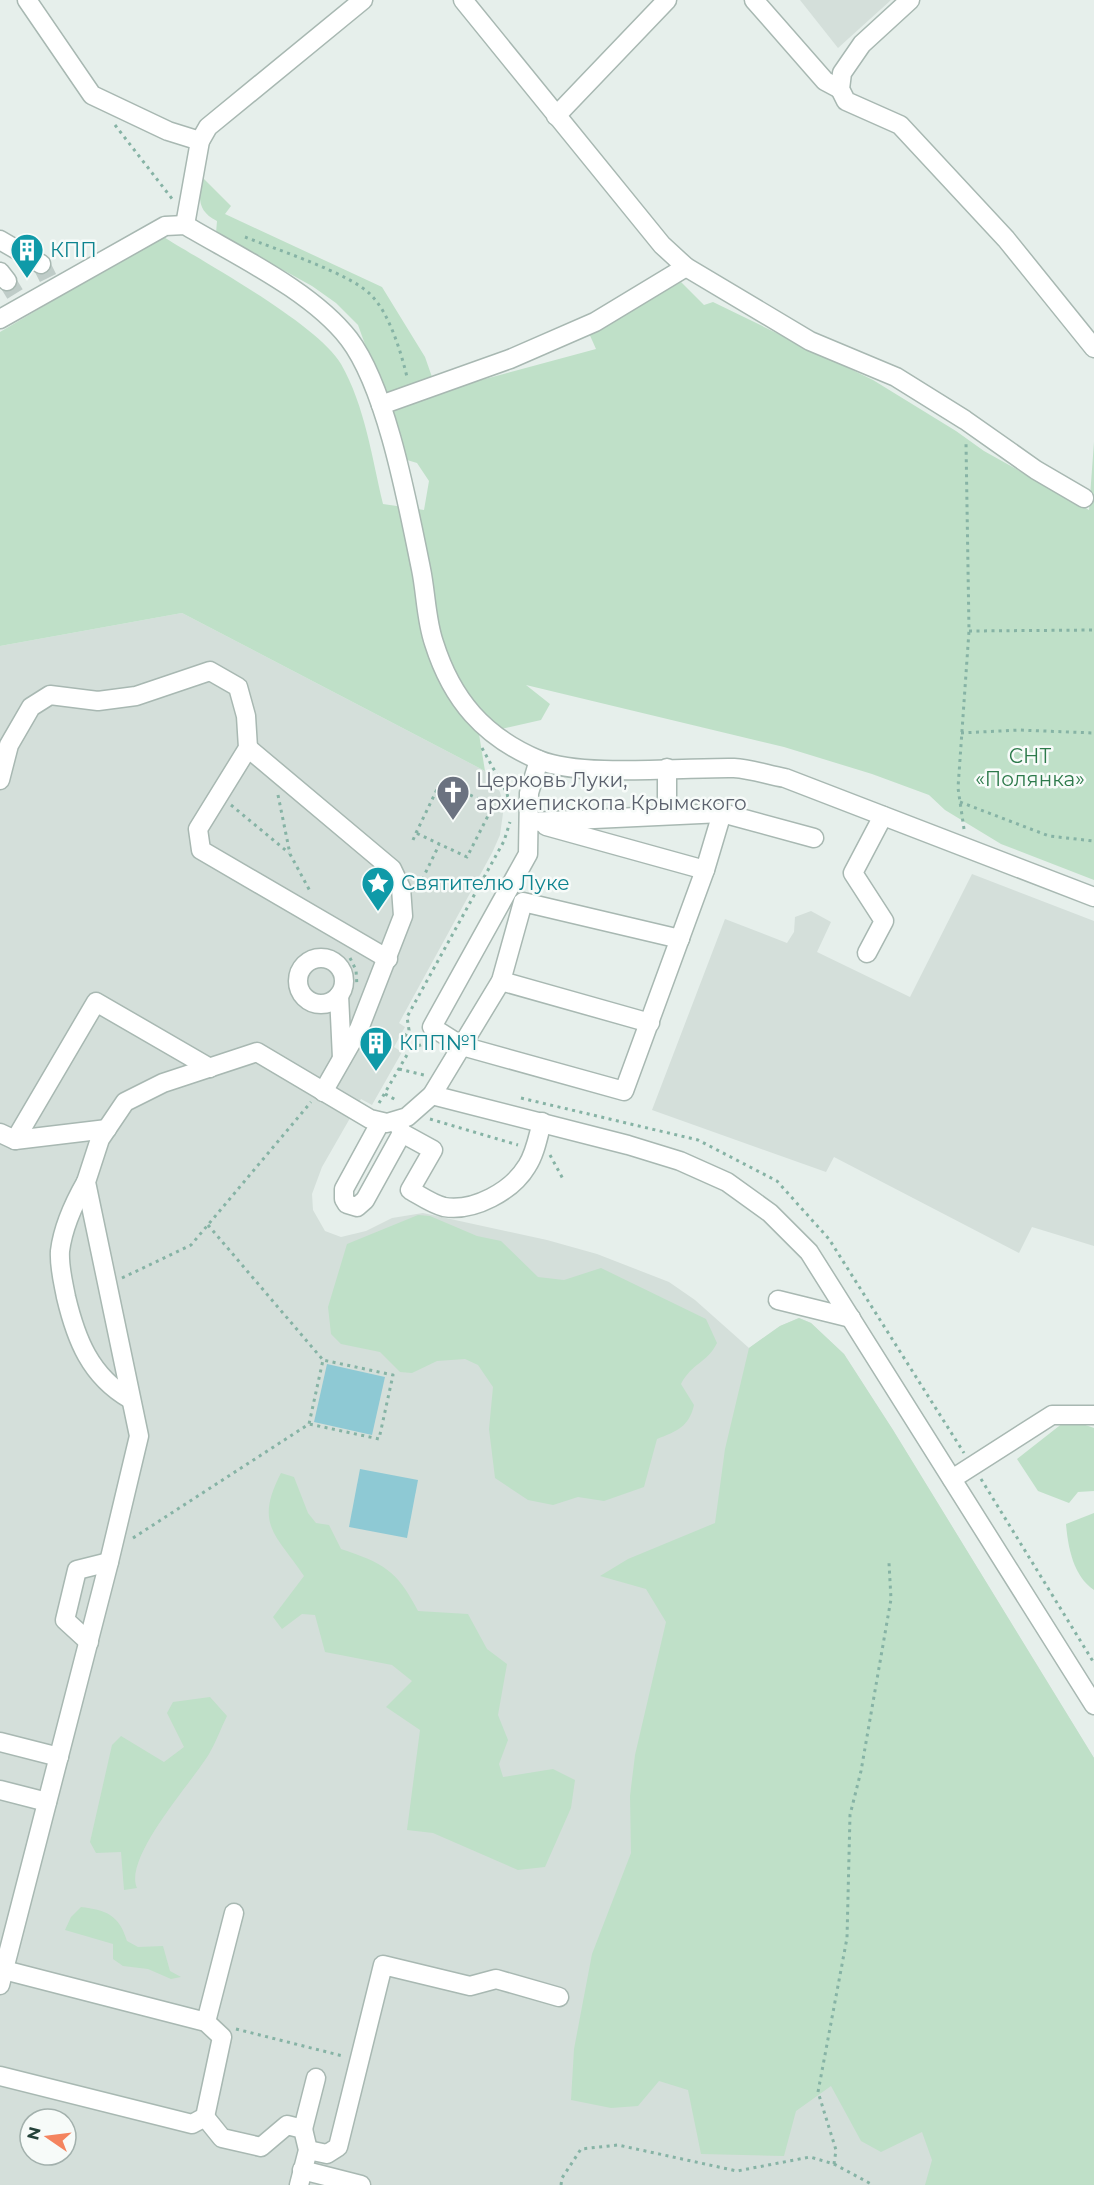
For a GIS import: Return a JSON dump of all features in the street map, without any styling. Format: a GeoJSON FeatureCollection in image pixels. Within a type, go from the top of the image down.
{"type":"FeatureCollection","features":[{"type":"Feature","properties":{"kind":"street"},"geometry":{"type":"LineString","coordinates":[[27,0],[92,95],[168,131],[200,141]]}},
{"type":"Feature","properties":{"kind":"street"},"geometry":{"type":"LineString","coordinates":[[185,225],[200,141],[220,114],[363,0]]}},
{"type":"Feature","properties":{"kind":"street"},"geometry":{"type":"LineString","coordinates":[[464,0],[662,245],[686,267],[810,341],[896,377],[965,420],[1036,470],[1084,498]]}},
{"type":"Feature","properties":{"kind":"street"},"geometry":{"type":"LineString","coordinates":[[556,116],[667,0]]}},
{"type":"Feature","properties":{"kind":"street"},"geometry":{"type":"LineString","coordinates":[[754,0],[825,81],[840,88]]}},
{"type":"Feature","properties":{"kind":"street"},"geometry":{"type":"LineString","coordinates":[[910,0],[862,44],[842,73],[840,88],[846,101],[900,125],[1006,239],[1094,348]]}},
{"type":"Feature","properties":{"kind":"street"},"geometry":{"type":"LineString","coordinates":[[0,319],[8,283],[48,277],[165,226],[185,225],[318,307],[350,340],[381,405],[419,560],[434,642],[456,694],[492,735],[539,760],[559,766],[597,769],[738,768],[785,778],[1094,897]]}},
{"type":"Feature","properties":{"kind":"street"},"geometry":{"type":"LineString","coordinates":[[0,240],[48,277]]}},
{"type":"Feature","properties":{"kind":"street"},"geometry":{"type":"LineString","coordinates":[[381,405],[510,359],[595,322],[686,267]]}},
{"type":"Feature","properties":{"kind":"street"},"geometry":{"type":"LineString","coordinates":[[0,780],[9,745],[31,707],[50,695],[98,700],[135,696],[210,671],[238,687],[246,716],[248,748],[198,829],[201,850],[388,959]]}},
{"type":"Feature","properties":{"kind":"street"},"geometry":{"type":"LineString","coordinates":[[248,748],[392,869],[401,888],[403,916],[388,959],[359,1029],[322,1091]]}},
{"type":"Feature","properties":{"kind":"street"},"geometry":{"type":"LineString","coordinates":[[388,1124],[414,1112],[423,1101],[432,1095],[501,981],[523,902],[530,822],[529,792],[539,760]]}},
{"type":"Feature","properties":{"kind":"street"},"geometry":{"type":"LineString","coordinates":[[667,768],[667,815]]}},
{"type":"Feature","properties":{"kind":"street"},"geometry":{"type":"LineString","coordinates":[[530,822],[722,813],[814,838]]}},
{"type":"Feature","properties":{"kind":"street"},"geometry":{"type":"LineString","coordinates":[[528,854],[432,1026],[462,1046],[624,1091],[705,870],[722,813]]}},
{"type":"Feature","properties":{"kind":"street"},"geometry":{"type":"LineString","coordinates":[[867,954],[884,921],[853,873],[883,816]]}},
{"type":"Feature","properties":{"kind":"street"},"geometry":{"type":"LineString","coordinates":[[530,822],[705,870]]}},
{"type":"Feature","properties":{"kind":"street"},"geometry":{"type":"LineString","coordinates":[[523,902],[680,939]]}},
{"type":"Feature","properties":{"kind":"street"},"geometry":{"type":"LineString","coordinates":[[501,981],[650,1023]]}},
{"type":"Feature","properties":{"kind":"street"},"geometry":{"type":"LineString","coordinates":[[331,1000],[340,1028],[342,1058]]}},
{"type":"Feature","properties":{"kind":"street"},"geometry":{"type":"LineString","coordinates":[[7,1136],[96,1002],[210,1068]]}},
{"type":"Feature","properties":{"kind":"street"},"geometry":{"type":"LineString","coordinates":[[130,1399],[111,1388],[81,1347],[74,1329],[60,1270],[60,1250],[74,1204],[86,1182],[100,1139],[125,1102],[163,1083],[257,1052],[322,1091],[388,1124],[433,1150],[410,1190],[444,1207],[467,1206],[504,1191],[528,1166],[542,1122]]}},
{"type":"Feature","properties":{"kind":"street"},"geometry":{"type":"LineString","coordinates":[[432,1095],[542,1122],[680,1161],[727,1182],[770,1213],[809,1252],[1094,1705]]}},
{"type":"Feature","properties":{"kind":"street"},"geometry":{"type":"LineString","coordinates":[[7,1136],[107,1129]]}},
{"type":"Feature","properties":{"kind":"street"},"geometry":{"type":"LineString","coordinates":[[0,2076],[192,2124],[205,2117],[222,2037],[206,2022],[2,1978],[89,1642],[139,1436],[86,1182]]}},
{"type":"Feature","properties":{"kind":"street"},"geometry":{"type":"LineString","coordinates":[[778,1300],[851,1318]]}},
{"type":"Feature","properties":{"kind":"street"},"geometry":{"type":"LineString","coordinates":[[952,1479],[1052,1415],[1094,1415]]}},
{"type":"Feature","properties":{"kind":"street"},"geometry":{"type":"LineString","coordinates":[[89,1642],[65,1620],[77,1570],[110,1557]]}},
{"type":"Feature","properties":{"kind":"street"},"geometry":{"type":"LineString","coordinates":[[0,1742],[59,1757]]}},
{"type":"Feature","properties":{"kind":"street"},"geometry":{"type":"LineString","coordinates":[[0,1790],[47,1802]]}},
{"type":"Feature","properties":{"kind":"street"},"geometry":{"type":"LineString","coordinates":[[206,2022],[234,1913]]}},
{"type":"Feature","properties":{"kind":"street"},"geometry":{"type":"LineString","coordinates":[[308,2150],[327,2154],[338,2147],[383,1965],[470,1986],[496,1979],[558,1997]]}},
{"type":"Feature","properties":{"kind":"street"},"geometry":{"type":"LineString","coordinates":[[316,2078],[303,2129],[308,2150],[301,2178],[361,2185]]}},
{"type":"Feature","properties":{"kind":"street"},"geometry":{"type":"LineString","coordinates":[[205,2117],[222,2138],[261,2147],[287,2125],[303,2129]]}},
{"type":"Feature","properties":{"kind":"path"},"geometry":{"type":"LineString","coordinates":[[112,122],[178,205]]}},
{"type":"Feature","properties":{"kind":"path"},"geometry":{"type":"LineString","coordinates":[[240,235],[339,275],[370,294],[398,340],[411,393]]}},
{"type":"Feature","properties":{"kind":"path"},"geometry":{"type":"LineString","coordinates":[[965,420],[969,631],[961,733],[960,802],[967,848]]}},
{"type":"Feature","properties":{"kind":"path"},"geometry":{"type":"LineString","coordinates":[[969,631],[1094,630]]}},
{"type":"Feature","properties":{"kind":"path"},"geometry":{"type":"LineString","coordinates":[[961,733],[1019,730],[1094,733]]}},
{"type":"Feature","properties":{"kind":"path"},"geometry":{"type":"LineString","coordinates":[[388,1124],[385,1094],[411,1048],[401,1043],[409,1030],[407,1017],[504,842],[510,824],[507,793],[481,746]]}},
{"type":"Feature","properties":{"kind":"path"},"geometry":{"type":"LineString","coordinates":[[413,840],[416,833],[441,781],[493,806],[467,857],[416,833]]}},
{"type":"Feature","properties":{"kind":"path"},"geometry":{"type":"LineString","coordinates":[[219,795],[290,854]]}},
{"type":"Feature","properties":{"kind":"path"},"geometry":{"type":"LineString","coordinates":[[960,802],[1049,836],[1094,841]]}},
{"type":"Feature","properties":{"kind":"path"},"geometry":{"type":"LineString","coordinates":[[403,916],[440,844]]}},
{"type":"Feature","properties":{"kind":"path"},"geometry":{"type":"LineString","coordinates":[[107,1286],[191,1245],[322,1091]]}},
{"type":"Feature","properties":{"kind":"path"},"geometry":{"type":"LineString","coordinates":[[385,1094],[414,1112],[553,1155],[563,1179]]}},
{"type":"Feature","properties":{"kind":"path"},"geometry":{"type":"LineString","coordinates":[[208,1225],[323,1360],[393,1375],[379,1439],[309,1424]]}},
{"type":"Feature","properties":{"kind":"path"},"geometry":{"type":"LineString","coordinates":[[110,1557],[309,1424],[323,1360]]}},
{"type":"Feature","properties":{"kind":"path"},"geometry":{"type":"LineString","coordinates":[[834,2164],[836,2150],[818,2092],[847,1938],[850,1815],[861,1771],[891,1599],[889,1563]]}},
{"type":"Feature","properties":{"kind":"path"},"geometry":{"type":"LineString","coordinates":[[206,2022],[360,2060]]}},
{"type":"Feature","properties":{"kind":"path"},"geometry":{"type":"LineString","coordinates":[[561,2185],[562,2178],[581,2149],[618,2145],[737,2171],[810,2157],[834,2164],[873,2185]]}},
{"type":"Feature","properties":{"kind":"shaded area"},"geometry":{"type":"Polygon","coordinates":[[[800,0],[891,0],[838,48],[800,0]]]}},
{"type":"Feature","properties":{"kind":"shaded area"},"geometry":{"type":"Polygon","coordinates":[[[182,613],[485,771],[500,792],[504,806],[500,835],[492,853],[399,1023],[405,1027],[394,1047],[402,1052],[372,1105],[361,1099],[322,1167],[312,1194],[313,1210],[325,1231],[341,1237],[366,1231],[392,1218],[423,1213],[547,1240],[597,1254],[669,1282],[695,1300],[749,1348],[780,1326],[799,1318],[811,1323],[844,1354],[1094,1758],[1094,2185],[0,2185],[0,646],[182,613]]]}},
{"type":"Feature","properties":{"kind":"shaded area"},"geometry":{"type":"Polygon","coordinates":[[[972,874],[1094,921],[1094,1246],[1032,1227],[1019,1253],[834,1157],[826,1172],[652,1110],[725,919],[787,943],[794,932],[795,917],[811,911],[831,922],[817,952],[910,997],[972,874]]]}},
{"type":"Feature","properties":{"kind":"green space","name":"СНТ «Полянка»"},"geometry":{"type":"Polygon","coordinates":[[[203,178],[231,206],[225,214],[382,287],[425,357],[432,377],[429,391],[437,392],[596,349],[588,331],[650,294],[653,298],[681,282],[704,305],[713,302],[873,380],[984,451],[1089,510],[1094,442],[1094,880],[1001,844],[945,810],[929,795],[872,774],[784,747],[526,685],[550,704],[541,720],[479,734],[485,771],[182,613],[0,646],[0,332],[162,236],[286,313],[328,348],[341,364],[356,397],[367,433],[383,504],[424,510],[429,481],[417,463],[407,460],[358,325],[336,303],[312,286],[216,233],[217,221],[202,208],[200,191],[203,178]]]}},
{"type":"Feature","properties":{"kind":"green space"},"geometry":{"type":"Polygon","coordinates":[[[418,1215],[430,1216],[477,1236],[501,1241],[538,1277],[564,1280],[601,1268],[706,1319],[717,1343],[709,1355],[685,1377],[681,1384],[694,1405],[692,1412],[681,1427],[657,1439],[644,1487],[604,1501],[578,1497],[553,1505],[528,1500],[495,1478],[489,1429],[493,1387],[478,1365],[465,1359],[437,1361],[412,1373],[400,1372],[380,1352],[341,1344],[331,1334],[328,1307],[347,1244],[418,1215]]]}},
{"type":"Feature","properties":{"kind":"green space"},"geometry":{"type":"Polygon","coordinates":[[[799,1318],[811,1323],[844,1354],[1094,1758],[1094,2185],[925,2185],[932,2160],[922,2132],[881,2152],[861,2141],[831,2086],[796,2111],[784,2156],[701,2154],[688,2090],[659,2081],[638,2106],[611,2108],[571,2100],[574,2049],[592,1954],[631,1853],[630,1796],[635,1755],[666,1622],[646,1589],[600,1576],[628,1559],[715,1523],[725,1449],[749,1348],[780,1326],[799,1318]]]}},
{"type":"Feature","properties":{"kind":"green space"},"geometry":{"type":"Polygon","coordinates":[[[1068,1419],[1094,1428],[1094,1491],[1078,1492],[1069,1503],[1038,1491],[1017,1459],[1068,1419]]]}},
{"type":"Feature","properties":{"kind":"green space"},"geometry":{"type":"Polygon","coordinates":[[[281,1473],[294,1477],[308,1513],[316,1523],[329,1525],[341,1549],[368,1559],[387,1570],[403,1586],[418,1611],[468,1614],[487,1649],[507,1664],[498,1715],[508,1740],[499,1764],[503,1777],[553,1769],[575,1780],[571,1808],[545,1867],[518,1870],[433,1833],[407,1830],[420,1730],[386,1707],[412,1681],[392,1665],[325,1652],[315,1615],[302,1614],[282,1629],[273,1617],[304,1576],[277,1539],[269,1517],[269,1505],[281,1473]]]}},
{"type":"Feature","properties":{"kind":"green space"},"geometry":{"type":"Polygon","coordinates":[[[1094,1513],[1094,1590],[1076,1569],[1068,1542],[1066,1524],[1094,1513]]]}},
{"type":"Feature","properties":{"kind":"green space"},"geometry":{"type":"Polygon","coordinates":[[[210,1697],[227,1716],[209,1754],[149,1840],[135,1875],[137,1888],[124,1890],[121,1852],[96,1853],[90,1842],[112,1745],[121,1736],[164,1762],[184,1747],[167,1713],[173,1702],[210,1697]]]}},
{"type":"Feature","properties":{"kind":"green space"},"geometry":{"type":"Polygon","coordinates":[[[81,1907],[110,1915],[120,1925],[127,1941],[138,1947],[163,1946],[170,1971],[181,1977],[171,1979],[148,1969],[123,1966],[113,1959],[113,1944],[65,1930],[71,1917],[81,1907]]]}},
{"type":"Feature","properties":{"kind":"water"},"geometry":{"type":"Polygon","coordinates":[[[327,1364],[385,1377],[372,1435],[314,1422],[327,1364]]]}},
{"type":"Feature","properties":{"kind":"water"},"geometry":{"type":"Polygon","coordinates":[[[360,1469],[418,1480],[407,1538],[349,1527],[360,1469]]]}},
{"type":"Feature","properties":{"kind":"tunnel"},"geometry":{"type":"LineString","coordinates":[[41,264],[48,278]]}},
{"type":"Feature","properties":{"kind":"tunnel"},"geometry":{"type":"LineString","coordinates":[[7,281],[15,294]]}},
{"type":"Feature","properties":{"kind":"place","name":"КПП"},"geometry":{"type":"Point","coordinates":[27,279]}},
{"type":"Feature","properties":{"kind":"place","name":"Церковь Луки, архиепископа Крымского"},"geometry":{"type":"Point","coordinates":[453,821]}},
{"type":"Feature","properties":{"kind":"place","name":"Святителю Луке"},"geometry":{"type":"Point","coordinates":[378,912]}},
{"type":"Feature","properties":{"kind":"place","name":"КПП№1"},"geometry":{"type":"Point","coordinates":[376,1072]}}]}
